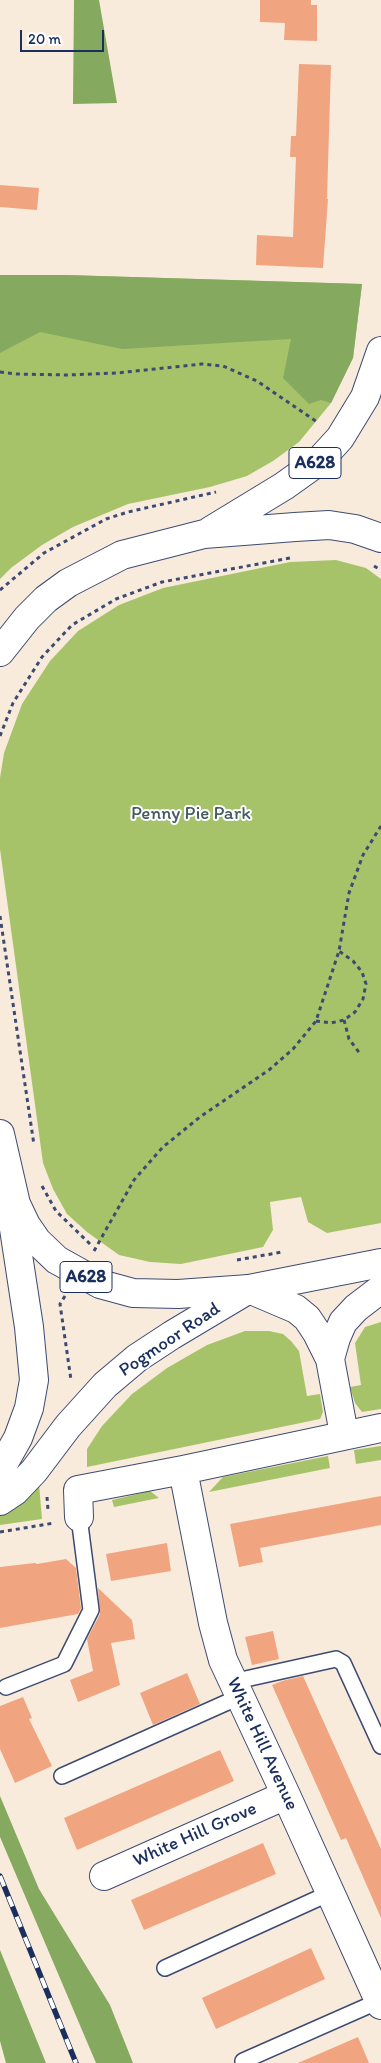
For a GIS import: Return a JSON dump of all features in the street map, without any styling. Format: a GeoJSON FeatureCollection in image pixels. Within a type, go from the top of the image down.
{"type":"FeatureCollection","features":[{"type":"Feature","properties":{"kind":"main road","name":"A628"},"geometry":{"type":"LineString","coordinates":[[204,534],[284,486],[319,461],[340,438],[365,397],[381,351]]}},
{"type":"Feature","properties":{"kind":"main road","name":"A628"},"geometry":{"type":"LineString","coordinates":[[0,652],[46,599],[68,583],[122,555],[204,534],[329,525],[355,529],[381,538]]}},
{"type":"Feature","properties":{"kind":"main road","name":"A628"},"geometry":{"type":"LineString","coordinates":[[1,1139],[16,1204],[26,1225],[37,1241],[57,1260],[79,1274],[100,1284],[133,1294],[178,1294],[249,1289],[381,1263]]}},
{"type":"Feature","properties":{"kind":"main road"},"geometry":{"type":"LineString","coordinates":[[0,1470],[18,1438],[30,1408],[34,1380],[29,1327],[1,1139]]}},
{"type":"Feature","properties":{"kind":"main road"},"geometry":{"type":"LineString","coordinates":[[249,1289],[296,1309],[307,1318],[330,1359],[344,1434]]}},
{"type":"Feature","properties":{"kind":"main road","name":"Pogmoor Road"},"geometry":{"type":"LineString","coordinates":[[0,1501],[15,1491],[34,1471],[68,1426],[105,1385],[137,1358],[172,1334],[249,1289]]}},
{"type":"Feature","properties":{"kind":"main road"},"geometry":{"type":"LineString","coordinates":[[330,1359],[336,1338],[344,1322],[356,1308],[381,1289]]}},
{"type":"Feature","properties":{"kind":"main road"},"geometry":{"type":"LineString","coordinates":[[79,1517],[78,1490],[183,1470],[344,1434],[381,1428]]}},
{"type":"Feature","properties":{"kind":"main road","name":"White Hill Avenue"},"geometry":{"type":"LineString","coordinates":[[183,1470],[213,1623],[223,1660],[286,1794],[380,2003]]}},
{"type":"Feature","properties":{"kind":"main road","name":"White Hill Grove"},"geometry":{"type":"LineString","coordinates":[[104,1876],[286,1794]]}},
{"type":"Feature","properties":{"kind":"lane"},"geometry":{"type":"LineString","coordinates":[[6,1687],[64,1664],[91,1610],[79,1517]]}},
{"type":"Feature","properties":{"kind":"lane"},"geometry":{"type":"LineString","coordinates":[[62,1776],[236,1690],[336,1659],[344,1663],[381,1746]]}},
{"type":"Feature","properties":{"kind":"lane"},"geometry":{"type":"LineString","coordinates":[[165,1968],[330,1892]]}},
{"type":"Feature","properties":{"kind":"lane"},"geometry":{"type":"LineString","coordinates":[[242,2061],[380,2003]]}},
{"type":"Feature","properties":{"kind":"path"},"geometry":{"type":"LineString","coordinates":[[0,372],[67,375],[117,373],[202,364],[222,366],[257,381],[321,426]]}},
{"type":"Feature","properties":{"kind":"path"},"geometry":{"type":"LineString","coordinates":[[0,590],[44,553],[106,520],[128,512],[220,491]]}},
{"type":"Feature","properties":{"kind":"path"},"geometry":{"type":"LineString","coordinates":[[0,736],[13,703],[42,656],[72,625],[116,599],[162,582],[298,556]]}},
{"type":"Feature","properties":{"kind":"path"},"geometry":{"type":"LineString","coordinates":[[368,563],[381,570]]}},
{"type":"Feature","properties":{"kind":"path"},"geometry":{"type":"LineString","coordinates":[[95,1249],[134,1180],[163,1147],[200,1117],[269,1070],[293,1050],[316,1021],[339,951],[350,893],[363,855],[381,826]]}},
{"type":"Feature","properties":{"kind":"path"},"geometry":{"type":"LineString","coordinates":[[0,916],[34,1151]]}},
{"type":"Feature","properties":{"kind":"path"},"geometry":{"type":"LineString","coordinates":[[316,1021],[331,1023],[344,1020],[355,1012],[363,999],[366,984],[362,972],[353,961],[339,951]]}},
{"type":"Feature","properties":{"kind":"path"},"geometry":{"type":"LineString","coordinates":[[344,1020],[349,1039],[360,1055]]}},
{"type":"Feature","properties":{"kind":"path"},"geometry":{"type":"LineString","coordinates":[[40,1182],[56,1211],[95,1249],[102,1253]]}},
{"type":"Feature","properties":{"kind":"path"},"geometry":{"type":"LineString","coordinates":[[228,1261],[285,1251]]}},
{"type":"Feature","properties":{"kind":"path"},"geometry":{"type":"LineString","coordinates":[[60,1304],[72,1382]]}},
{"type":"Feature","properties":{"kind":"path"},"geometry":{"type":"LineString","coordinates":[[47,1494],[50,1524]]}},
{"type":"Feature","properties":{"kind":"green space"},"geometry":{"type":"Polygon","coordinates":[[[74,0],[99,0],[117,103],[73,104],[74,0]]]}},
{"type":"Feature","properties":{"kind":"green space"},"geometry":{"type":"Polygon","coordinates":[[[0,275],[66,275],[362,284],[353,358],[331,403],[299,442],[273,461],[247,476],[210,487],[128,504],[73,527],[42,545],[11,568],[0,579],[0,275]]]}},
{"type":"Feature","properties":{"kind":"green space"},"geometry":{"type":"Polygon","coordinates":[[[0,275],[66,275],[362,284],[353,358],[331,403],[321,400],[309,404],[283,378],[291,339],[122,349],[40,332],[0,353],[0,275]]]}},
{"type":"Feature","properties":{"kind":"green space","name":"Penny Pie Park"},"geometry":{"type":"Polygon","coordinates":[[[336,560],[366,568],[381,579],[381,1223],[327,1233],[308,1222],[301,1197],[270,1202],[273,1230],[263,1247],[181,1264],[150,1262],[119,1255],[87,1232],[67,1214],[53,1189],[43,1163],[0,849],[0,778],[4,753],[22,704],[50,661],[78,631],[119,605],[163,588],[290,562],[336,560]]]}},
{"type":"Feature","properties":{"kind":"green space"},"geometry":{"type":"Polygon","coordinates":[[[381,1322],[381,1409],[362,1412],[355,1403],[350,1387],[361,1385],[355,1343],[365,1327],[381,1322]]]}},
{"type":"Feature","properties":{"kind":"green space"},"geometry":{"type":"Polygon","coordinates":[[[245,1331],[269,1331],[283,1334],[291,1341],[299,1351],[307,1396],[320,1394],[323,1412],[320,1419],[87,1467],[87,1449],[102,1426],[132,1394],[167,1368],[207,1345],[245,1331]]]}},
{"type":"Feature","properties":{"kind":"green space"},"geometry":{"type":"Polygon","coordinates":[[[381,1446],[381,1460],[356,1464],[354,1450],[381,1446]]]}},
{"type":"Feature","properties":{"kind":"green space"},"geometry":{"type":"Polygon","coordinates":[[[328,1456],[330,1468],[209,1492],[223,1477],[328,1456]]]}},
{"type":"Feature","properties":{"kind":"green space"},"geometry":{"type":"Polygon","coordinates":[[[39,1484],[42,1519],[0,1525],[0,1513],[39,1484]]]}},
{"type":"Feature","properties":{"kind":"green space"},"geometry":{"type":"Polygon","coordinates":[[[150,1491],[159,1498],[114,1507],[112,1500],[150,1491]]]}},
{"type":"Feature","properties":{"kind":"green space"},"geometry":{"type":"Polygon","coordinates":[[[0,1796],[39,1889],[110,2005],[133,2063],[96,2063],[0,1837],[0,1796]]]}},
{"type":"Feature","properties":{"kind":"green space"},"geometry":{"type":"Polygon","coordinates":[[[0,1950],[46,2063],[6,2063],[0,2041],[0,1950]]]}},
{"type":"Feature","properties":{"kind":"building"},"geometry":{"type":"Polygon","coordinates":[[[260,0],[311,0],[311,5],[317,5],[317,41],[284,40],[285,23],[260,22],[260,0]]]}},
{"type":"Feature","properties":{"kind":"building"},"geometry":{"type":"Polygon","coordinates":[[[299,64],[331,65],[328,199],[323,268],[256,265],[257,235],[293,237],[296,157],[290,157],[291,136],[296,136],[299,64]]]}},
{"type":"Feature","properties":{"kind":"building"},"geometry":{"type":"Polygon","coordinates":[[[0,185],[39,188],[37,210],[0,207],[0,185]]]}},
{"type":"Feature","properties":{"kind":"building"},"geometry":{"type":"Polygon","coordinates":[[[381,1496],[381,1525],[260,1548],[263,1562],[239,1567],[230,1524],[381,1496]]]}},
{"type":"Feature","properties":{"kind":"building"},"geometry":{"type":"Polygon","coordinates":[[[167,1543],[171,1571],[111,1581],[106,1554],[167,1543]]]}},
{"type":"Feature","properties":{"kind":"building"},"geometry":{"type":"Polygon","coordinates":[[[66,1559],[76,1568],[81,1608],[78,1614],[0,1628],[0,1567],[66,1559]]]}},
{"type":"Feature","properties":{"kind":"building"},"geometry":{"type":"Polygon","coordinates":[[[98,1588],[132,1620],[135,1639],[111,1643],[120,1685],[78,1702],[70,1680],[93,1671],[87,1639],[100,1614],[98,1588]]]}},
{"type":"Feature","properties":{"kind":"building"},"geometry":{"type":"Polygon","coordinates":[[[273,1631],[279,1659],[252,1665],[245,1637],[273,1631]]]}},
{"type":"Feature","properties":{"kind":"building"},"geometry":{"type":"Polygon","coordinates":[[[187,1673],[200,1704],[153,1725],[140,1693],[187,1673]]]}},
{"type":"Feature","properties":{"kind":"building"},"geometry":{"type":"Polygon","coordinates":[[[303,1676],[381,1849],[381,1918],[346,1838],[341,1840],[272,1685],[303,1676]]]}},
{"type":"Feature","properties":{"kind":"building"},"geometry":{"type":"Polygon","coordinates":[[[23,1697],[32,1718],[29,1719],[52,1766],[15,1783],[0,1749],[0,1706],[23,1697]]]}},
{"type":"Feature","properties":{"kind":"building"},"geometry":{"type":"Polygon","coordinates":[[[220,1750],[234,1781],[77,1850],[64,1818],[220,1750]]]}},
{"type":"Feature","properties":{"kind":"building"},"geometry":{"type":"Polygon","coordinates":[[[263,1843],[276,1874],[144,1930],[131,1900],[263,1843]]]}},
{"type":"Feature","properties":{"kind":"building"},"geometry":{"type":"Polygon","coordinates":[[[311,1948],[325,1979],[216,2029],[202,1998],[311,1948]]]}},
{"type":"Feature","properties":{"kind":"building"},"geometry":{"type":"Polygon","coordinates":[[[358,2037],[369,2063],[298,2063],[358,2037]]]}},
{"type":"Feature","properties":{"kind":"railway"},"geometry":{"type":"LineString","coordinates":[[0,1876],[76,2063]]}}]}
